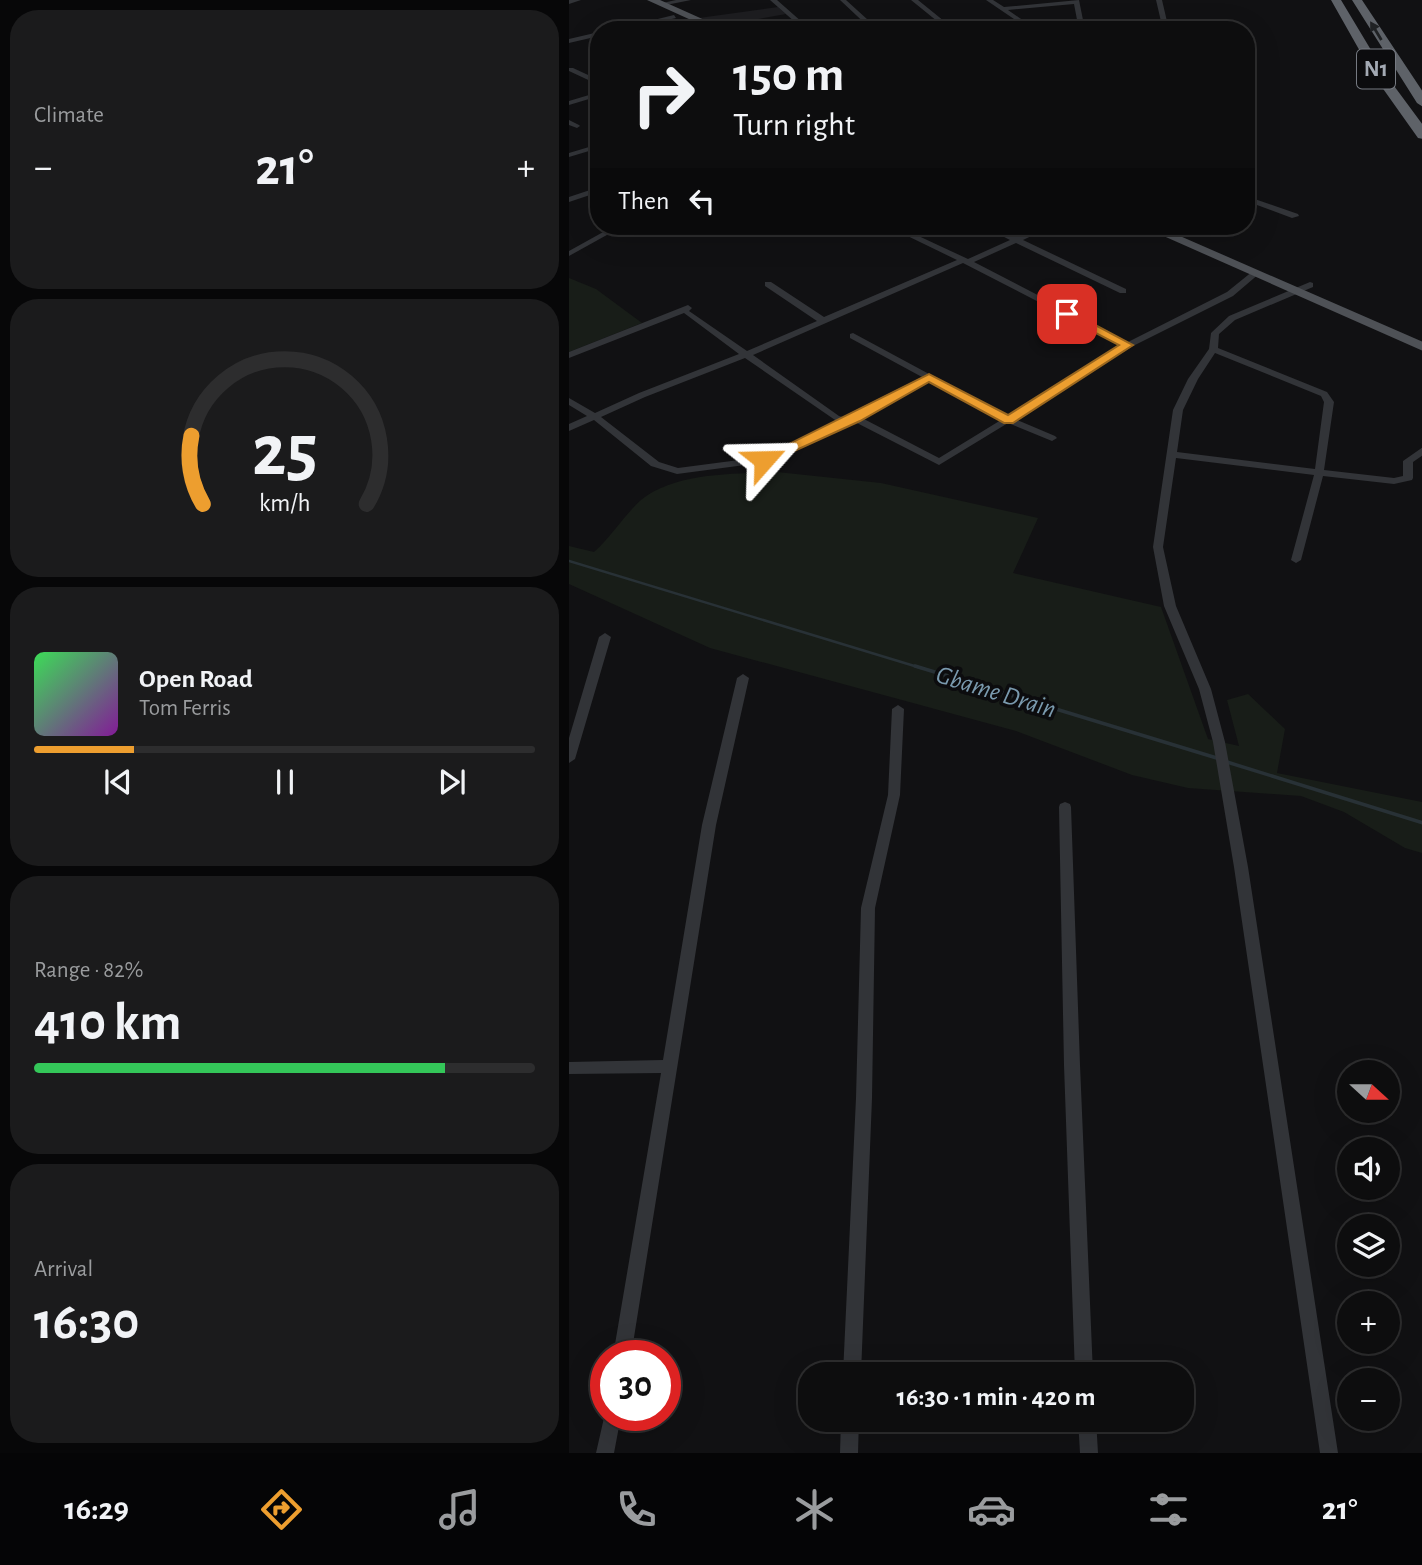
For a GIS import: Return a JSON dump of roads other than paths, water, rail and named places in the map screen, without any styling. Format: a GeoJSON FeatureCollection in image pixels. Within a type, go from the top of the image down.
{"type":"FeatureCollection","features":[{"type":"Feature","properties":{"kind":"highway","name":"N1"},"geometry":{"type":"LineString","coordinates":[[1336,0],[1380,76],[1422,135]]}},
{"type":"Feature","properties":{"kind":"highway","name":"N1"},"geometry":{"type":"LineString","coordinates":[[1357,0],[1422,103]]}},
{"type":"Feature","properties":{"kind":"main road"},"geometry":{"type":"LineString","coordinates":[[635,0],[683,21]]}},
{"type":"Feature","properties":{"kind":"main road"},"geometry":{"type":"LineString","coordinates":[[657,2],[701,21]]}},
{"type":"Feature","properties":{"kind":"main road"},"geometry":{"type":"LineString","coordinates":[[1168,235],[1256,273],[1304,288],[1422,335]]}},
{"type":"Feature","properties":{"kind":"main road"},"geometry":{"type":"LineString","coordinates":[[1190,235],[1422,347]]}},
{"type":"Feature","properties":{"kind":"street"},"geometry":{"type":"LineString","coordinates":[[569,2],[578,0]]}},
{"type":"Feature","properties":{"kind":"street"},"geometry":{"type":"LineString","coordinates":[[657,2],[688,0]]}},
{"type":"Feature","properties":{"kind":"street"},"geometry":{"type":"LineString","coordinates":[[773,0],[798,21]]}},
{"type":"Feature","properties":{"kind":"street"},"geometry":{"type":"LineString","coordinates":[[843,0],[866,21]]}},
{"type":"Feature","properties":{"kind":"street"},"geometry":{"type":"LineString","coordinates":[[914,0],[941,21]]}},
{"type":"Feature","properties":{"kind":"street"},"geometry":{"type":"LineString","coordinates":[[988,0],[1020,21]]}},
{"type":"Feature","properties":{"kind":"street"},"geometry":{"type":"LineString","coordinates":[[1159,0],[1164,21]]}},
{"type":"Feature","properties":{"kind":"street"},"geometry":{"type":"LineString","coordinates":[[1002,9],[1076,1],[1080,21]]}},
{"type":"Feature","properties":{"kind":"street"},"geometry":{"type":"LineString","coordinates":[[656,21],[674,17]]}},
{"type":"Feature","properties":{"kind":"street"},"geometry":{"type":"LineString","coordinates":[[569,41],[590,36]]}},
{"type":"Feature","properties":{"kind":"street"},"geometry":{"type":"LineString","coordinates":[[571,69],[590,78]]}},
{"type":"Feature","properties":{"kind":"street"},"geometry":{"type":"LineString","coordinates":[[569,103],[590,97]]}},
{"type":"Feature","properties":{"kind":"street"},"geometry":{"type":"LineString","coordinates":[[569,155],[590,149]]}},
{"type":"Feature","properties":{"kind":"street"},"geometry":{"type":"LineString","coordinates":[[569,190],[580,195]]}},
{"type":"Feature","properties":{"kind":"street"},"geometry":{"type":"LineString","coordinates":[[569,200],[590,192]]}},
{"type":"Feature","properties":{"kind":"street"},"geometry":{"type":"LineString","coordinates":[[1255,201],[1295,216]]}},
{"type":"Feature","properties":{"kind":"street"},"geometry":{"type":"LineString","coordinates":[[569,254],[603,235]]}},
{"type":"Feature","properties":{"kind":"street"},"geometry":{"type":"LineString","coordinates":[[910,235],[1128,345]]}},
{"type":"Feature","properties":{"kind":"street"},"geometry":{"type":"LineString","coordinates":[[1005,235],[1123,292]]}},
{"type":"Feature","properties":{"kind":"street"},"geometry":{"type":"LineString","coordinates":[[569,428],[1027,235]]}},
{"type":"Feature","properties":{"kind":"street"},"geometry":{"type":"LineString","coordinates":[[569,355],[688,311],[836,418],[851,420],[939,462],[1128,345],[1230,294],[1256,273]]}},
{"type":"Feature","properties":{"kind":"street"},"geometry":{"type":"LineString","coordinates":[[768,284],[824,321]]}},
{"type":"Feature","properties":{"kind":"street"},"geometry":{"type":"LineString","coordinates":[[1304,288],[1232,318],[1215,333],[1213,349],[1193,379],[1178,410],[1158,547],[1170,606],[1205,689],[1219,741],[1230,818],[1241,867],[1329,1453]]}},
{"type":"Feature","properties":{"kind":"street"},"geometry":{"type":"LineString","coordinates":[[853,336],[1008,420],[1052,438]]}},
{"type":"Feature","properties":{"kind":"street"},"geometry":{"type":"LineString","coordinates":[[1213,349],[1324,394],[1330,410],[1319,473],[1296,560]]}},
{"type":"Feature","properties":{"kind":"street"},"geometry":{"type":"LineString","coordinates":[[569,401],[594,416],[655,464],[677,471],[764,460],[851,420],[929,377]]}},
{"type":"Feature","properties":{"kind":"street"},"geometry":{"type":"LineString","coordinates":[[1173,455],[1402,481],[1408,478],[1408,461],[1422,450]]}},
{"type":"Feature","properties":{"kind":"street"},"geometry":{"type":"LineString","coordinates":[[569,759],[605,637]]}},
{"type":"Feature","properties":{"kind":"street"},"geometry":{"type":"LineString","coordinates":[[625,1340],[709,825],[743,678]]}},
{"type":"Feature","properties":{"kind":"street"},"geometry":{"type":"LineString","coordinates":[[853,1362],[864,1098],[868,908],[894,795],[898,709]]}},
{"type":"Feature","properties":{"kind":"street"},"geometry":{"type":"LineString","coordinates":[[1065,807],[1071,1052],[1084,1362]]}},
{"type":"Feature","properties":{"kind":"street"},"geometry":{"type":"LineString","coordinates":[[569,1068],[670,1066]]}},
{"type":"Feature","properties":{"kind":"street"},"geometry":{"type":"LineString","coordinates":[[605,1453],[609,1431]]}},
{"type":"Feature","properties":{"kind":"street"},"geometry":{"type":"LineString","coordinates":[[849,1453],[850,1432]]}},
{"type":"Feature","properties":{"kind":"street"},"geometry":{"type":"LineString","coordinates":[[1088,1432],[1089,1453]]}},
{"type":"Feature","properties":{"kind":"waterway","name":"Gbame Drain"},"geometry":{"type":"LineString","coordinates":[[569,561],[921,668]]}},
{"type":"Feature","properties":{"kind":"waterway","name":"Gbame Drain"},"geometry":{"type":"LineString","coordinates":[[915,666],[1220,759]]}},
{"type":"Feature","properties":{"kind":"waterway","name":"Gbame Drain"},"geometry":{"type":"LineString","coordinates":[[1227,762],[1423,823]]}}]}
